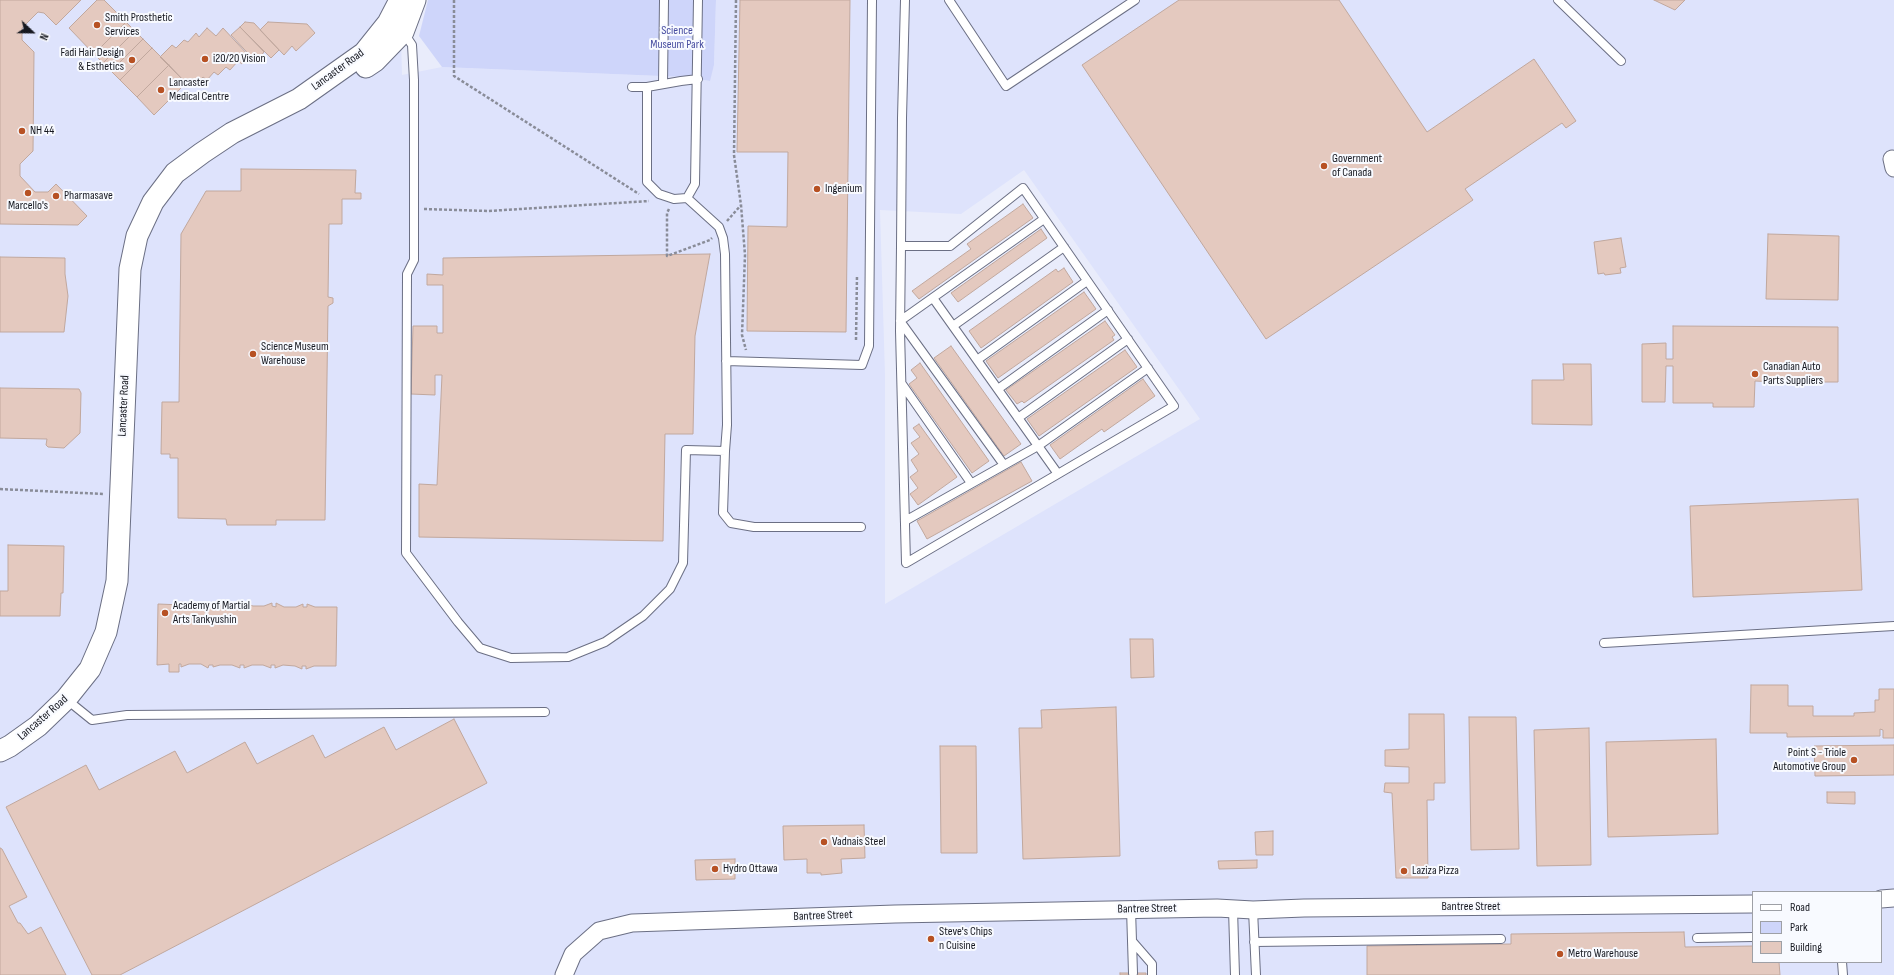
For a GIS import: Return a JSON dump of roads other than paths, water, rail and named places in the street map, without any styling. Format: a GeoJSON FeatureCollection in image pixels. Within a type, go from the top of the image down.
{"type":"FeatureCollection","features":[{"type":"Feature","properties":{"kind":"street","name":"Lancaster Road"},"geometry":{"type":"LineString","coordinates":[[395,27],[400,0]]}},
{"type":"Feature","properties":{"kind":"street","name":"Lancaster Road"},"geometry":{"type":"LineString","coordinates":[[0,751],[10,746],[38,726],[66,699],[90,669],[106,632],[118,581],[120,494],[130,269],[137,236],[152,202],[175,173],[232,133],[300,99],[324,92],[357,74],[375,61],[395,27],[416,0]]}},
{"type":"Feature","properties":{"kind":"street"},"geometry":{"type":"LineString","coordinates":[[1882,899],[1894,898]]}},
{"type":"Feature","properties":{"kind":"street","name":"Bantree Street"},"geometry":{"type":"LineString","coordinates":[[564,975],[573,954],[599,931],[632,923],[895,914],[1131,909],[1217,908],[1253,910],[1304,908],[1752,904]]}},
{"type":"Feature","properties":{"kind":"lane"},"geometry":{"type":"LineString","coordinates":[[663,84],[664,0]]}},
{"type":"Feature","properties":{"kind":"lane"},"geometry":{"type":"LineString","coordinates":[[687,198],[695,184],[698,79],[698,0]]}},
{"type":"Feature","properties":{"kind":"lane"},"geometry":{"type":"LineString","coordinates":[[726,361],[862,365],[869,346],[872,0]]}},
{"type":"Feature","properties":{"kind":"lane"},"geometry":{"type":"LineString","coordinates":[[901,246],[950,246],[1022,188],[1174,406],[906,563],[900,321],[901,246],[905,0]]}},
{"type":"Feature","properties":{"kind":"lane"},"geometry":{"type":"LineString","coordinates":[[949,0],[1006,86],[1135,0]]}},
{"type":"Feature","properties":{"kind":"lane"},"geometry":{"type":"LineString","coordinates":[[1558,0],[1621,61]]}},
{"type":"Feature","properties":{"kind":"lane"},"geometry":{"type":"LineString","coordinates":[[395,27],[412,45],[413,60],[414,260],[407,274],[406,553],[480,648],[511,658],[568,657],[604,642],[643,616],[670,589],[683,563],[686,450],[725,451]]}},
{"type":"Feature","properties":{"kind":"lane"},"geometry":{"type":"LineString","coordinates":[[632,87],[647,88],[698,79]]}},
{"type":"Feature","properties":{"kind":"lane"},"geometry":{"type":"LineString","coordinates":[[647,88],[646,182],[659,194],[674,199],[687,198],[719,227],[724,238],[727,425],[724,513],[731,523],[771,528],[861,527]]}},
{"type":"Feature","properties":{"kind":"lane"},"geometry":{"type":"LineString","coordinates":[[900,321],[1044,219]]}},
{"type":"Feature","properties":{"kind":"lane"},"geometry":{"type":"LineString","coordinates":[[953,326],[1064,247]]}},
{"type":"Feature","properties":{"kind":"lane"},"geometry":{"type":"LineString","coordinates":[[977,360],[1087,281]]}},
{"type":"Feature","properties":{"kind":"lane"},"geometry":{"type":"LineString","coordinates":[[933,298],[1058,474]]}},
{"type":"Feature","properties":{"kind":"lane"},"geometry":{"type":"LineString","coordinates":[[998,389],[1108,310]]}},
{"type":"Feature","properties":{"kind":"lane"},"geometry":{"type":"LineString","coordinates":[[900,321],[1004,465]]}},
{"type":"Feature","properties":{"kind":"lane"},"geometry":{"type":"LineString","coordinates":[[1018,418],[1128,339]]}},
{"type":"Feature","properties":{"kind":"lane"},"geometry":{"type":"LineString","coordinates":[[905,520],[1038,446],[1148,368]]}},
{"type":"Feature","properties":{"kind":"lane"},"geometry":{"type":"LineString","coordinates":[[901,383],[971,483]]}},
{"type":"Feature","properties":{"kind":"lane"},"geometry":{"type":"LineString","coordinates":[[1604,643],[1894,626]]}},
{"type":"Feature","properties":{"kind":"lane"},"geometry":{"type":"LineString","coordinates":[[66,699],[92,720],[127,715],[545,712]]}},
{"type":"Feature","properties":{"kind":"lane"},"geometry":{"type":"LineString","coordinates":[[1131,909],[1133,973]]}},
{"type":"Feature","properties":{"kind":"lane"},"geometry":{"type":"LineString","coordinates":[[1232,909],[1235,975]]}},
{"type":"Feature","properties":{"kind":"lane"},"geometry":{"type":"LineString","coordinates":[[1253,910],[1256,975]]}},
{"type":"Feature","properties":{"kind":"lane"},"geometry":{"type":"LineString","coordinates":[[1697,938],[1752,937]]}},
{"type":"Feature","properties":{"kind":"lane"},"geometry":{"type":"LineString","coordinates":[[1254,942],[1501,938]]}},
{"type":"Feature","properties":{"kind":"lane"},"geometry":{"type":"LineString","coordinates":[[1132,941],[1152,964],[1152,975]]}},
{"type":"Feature","properties":{"kind":"lane"},"geometry":{"type":"LineString","coordinates":[[1842,963],[1843,975]]}},
{"type":"Feature","properties":{"kind":"place","name":"Smith Prosthetic Services"},"geometry":{"type":"Point","coordinates":[97,25]}},
{"type":"Feature","properties":{"kind":"place","name":"i20/20 Vision"},"geometry":{"type":"Point","coordinates":[205,59]}},
{"type":"Feature","properties":{"kind":"place","name":"Fadi Hair Design & Esthetics"},"geometry":{"type":"Point","coordinates":[132,60]}},
{"type":"Feature","properties":{"kind":"place","name":"Lancaster Medical Centre"},"geometry":{"type":"Point","coordinates":[161,90]}},
{"type":"Feature","properties":{"kind":"place","name":"NH 44"},"geometry":{"type":"Point","coordinates":[22,131]}},
{"type":"Feature","properties":{"kind":"place","name":"Government of Canada"},"geometry":{"type":"Point","coordinates":[1324,166]}},
{"type":"Feature","properties":{"kind":"place","name":"Ingenium"},"geometry":{"type":"Point","coordinates":[817,189]}},
{"type":"Feature","properties":{"kind":"place","name":"Marcello's"},"geometry":{"type":"Point","coordinates":[28,193]}},
{"type":"Feature","properties":{"kind":"place","name":"Pharmasave"},"geometry":{"type":"Point","coordinates":[56,196]}},
{"type":"Feature","properties":{"kind":"place","name":"Science Museum Warehouse"},"geometry":{"type":"Point","coordinates":[253,354]}},
{"type":"Feature","properties":{"kind":"place","name":"Canadian Auto Parts Suppliers"},"geometry":{"type":"Point","coordinates":[1755,374]}},
{"type":"Feature","properties":{"kind":"place","name":"Academy of Martial Arts Tankyushin"},"geometry":{"type":"Point","coordinates":[165,613]}},
{"type":"Feature","properties":{"kind":"place","name":"Point S - Triole Automotive Group"},"geometry":{"type":"Point","coordinates":[1854,760]}},
{"type":"Feature","properties":{"kind":"place","name":"Vadnais Steel"},"geometry":{"type":"Point","coordinates":[824,842]}},
{"type":"Feature","properties":{"kind":"place","name":"Hydro Ottawa"},"geometry":{"type":"Point","coordinates":[715,869]}},
{"type":"Feature","properties":{"kind":"place","name":"Laziza Pizza"},"geometry":{"type":"Point","coordinates":[1404,871]}},
{"type":"Feature","properties":{"kind":"place","name":"Steve's Chips n Cuisine"},"geometry":{"type":"Point","coordinates":[931,939]}},
{"type":"Feature","properties":{"kind":"place","name":"Metro Warehouse"},"geometry":{"type":"Point","coordinates":[1560,954]}},
{"type":"Feature","properties":{"kind":"park label","name":"Science Museum Park"},"geometry":{"type":"Point","coordinates":[677,38]}}]}
